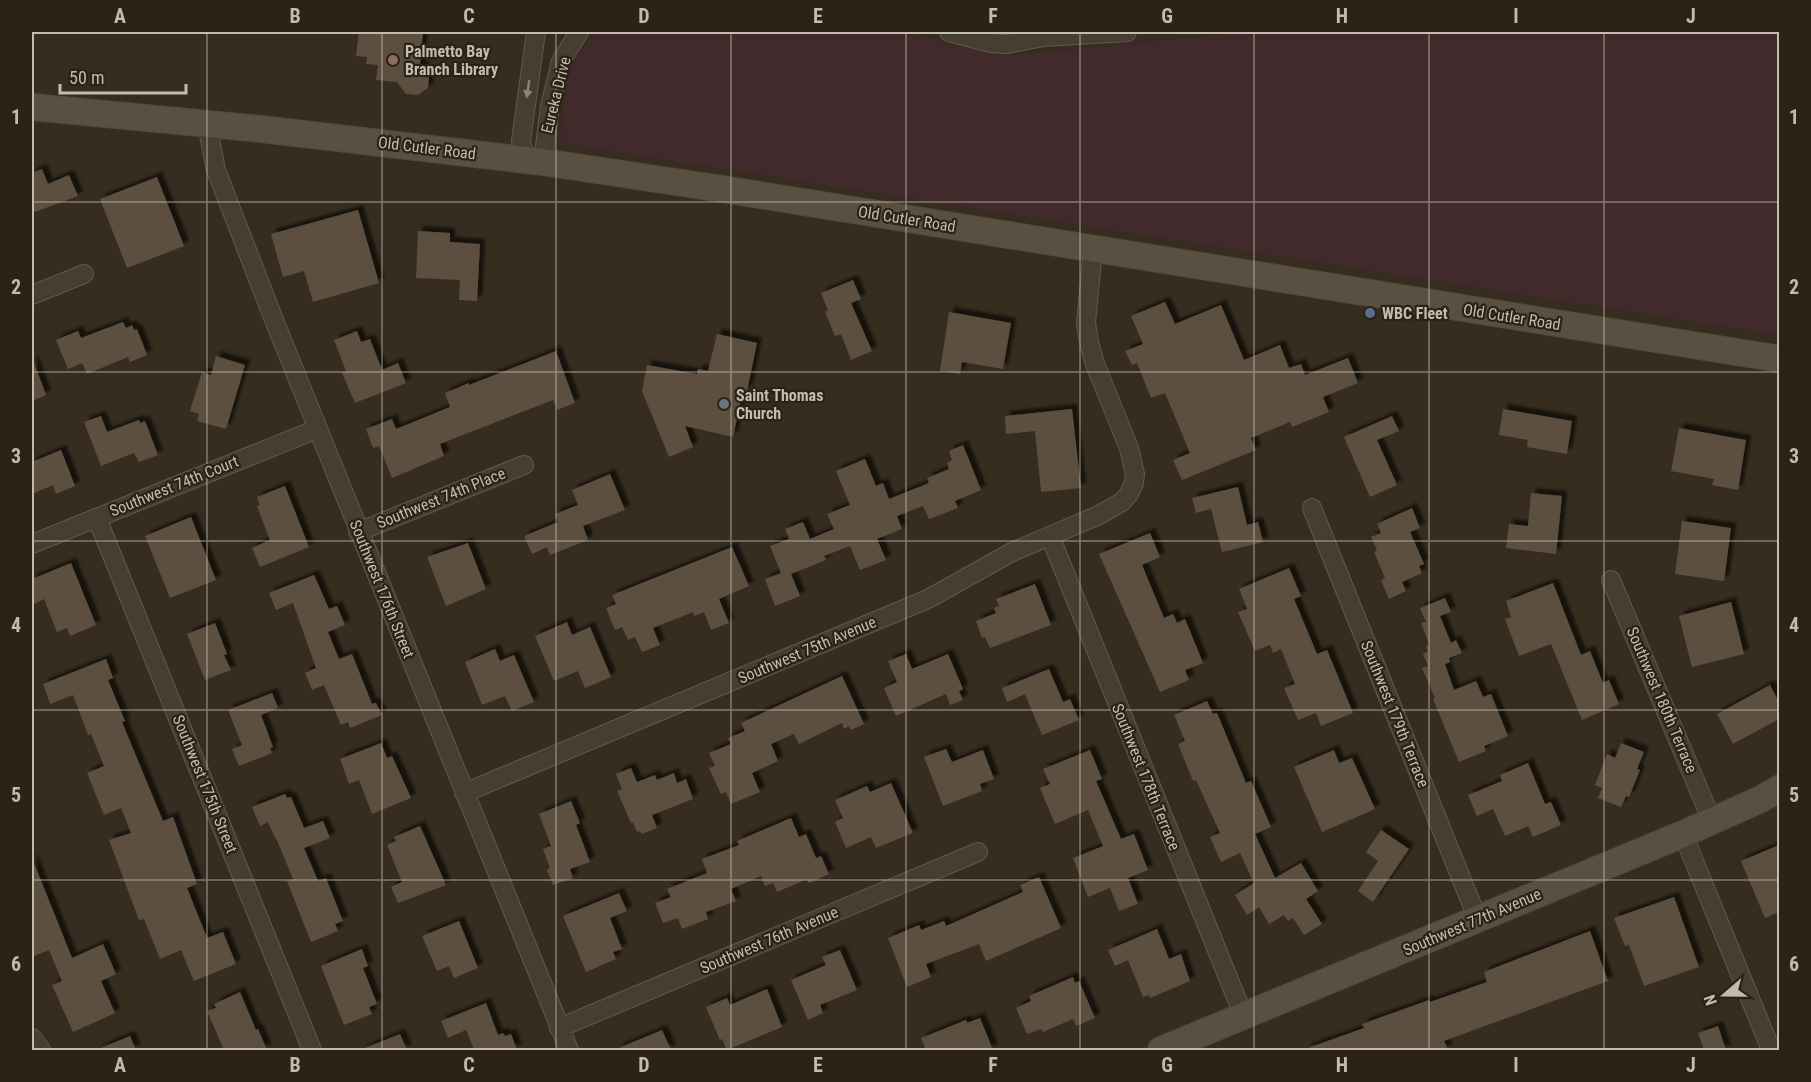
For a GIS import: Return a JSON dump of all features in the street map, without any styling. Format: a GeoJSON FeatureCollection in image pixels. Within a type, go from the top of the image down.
{"type":"FeatureCollection","features":[{"type":"Feature","properties":{"kind":"main road","name":"Old Cutler Road"},"geometry":{"type":"LineString","coordinates":[[32,107],[207,124],[534,161],[729,190],[1779,359]]}},
{"type":"Feature","properties":{"kind":"main road","name":"Southwest 77th Avenue"},"geometry":{"type":"LineString","coordinates":[[1167,1049],[1683,834],[1779,788]]}},
{"type":"Feature","properties":{"kind":"street","name":"Eureka Drive"},"geometry":{"type":"LineString","coordinates":[[534,161],[521,141],[536,32]]}},
{"type":"Feature","properties":{"kind":"street","name":"Eureka Drive"},"geometry":{"type":"LineString","coordinates":[[534,161],[561,61],[579,32]]}},
{"type":"Feature","properties":{"kind":"street"},"geometry":{"type":"LineString","coordinates":[[949,32],[1007,44],[1035,34],[1127,32]]}},
{"type":"Feature","properties":{"kind":"street"},"geometry":{"type":"LineString","coordinates":[[533,58],[561,61]]}},
{"type":"Feature","properties":{"kind":"street","name":"Southwest 176th Street"},"geometry":{"type":"LineString","coordinates":[[207,124],[216,170],[317,429],[569,1050]]}},
{"type":"Feature","properties":{"kind":"street","name":"Southwest 75th Avenue"},"geometry":{"type":"LineString","coordinates":[[464,793],[928,599],[1002,557],[1110,510],[1129,494],[1134,483],[1134,461],[1095,364],[1087,332],[1093,249]]}},
{"type":"Feature","properties":{"kind":"street"},"geometry":{"type":"LineString","coordinates":[[32,296],[84,274]]}},
{"type":"Feature","properties":{"kind":"street","name":"Southwest 74th Court"},"geometry":{"type":"LineString","coordinates":[[32,544],[317,429]]}},
{"type":"Feature","properties":{"kind":"street","name":"Southwest 74th Place"},"geometry":{"type":"LineString","coordinates":[[358,532],[524,465]]}},
{"type":"Feature","properties":{"kind":"street","name":"Southwest 179th Terrace"},"geometry":{"type":"LineString","coordinates":[[1312,508],[1478,920]]}},
{"type":"Feature","properties":{"kind":"street","name":"Southwest 175th Street"},"geometry":{"type":"LineString","coordinates":[[97,518],[312,1050]]}},
{"type":"Feature","properties":{"kind":"street","name":"Southwest 178th Terrace"},"geometry":{"type":"LineString","coordinates":[[1050,536],[1244,1017]]}},
{"type":"Feature","properties":{"kind":"street","name":"Southwest 180th Terrace"},"geometry":{"type":"LineString","coordinates":[[1611,580],[1712,821]]}},
{"type":"Feature","properties":{"kind":"street"},"geometry":{"type":"LineString","coordinates":[[1683,834],[1771,1050]]}},
{"type":"Feature","properties":{"kind":"street","name":"Southwest 76th Avenue"},"geometry":{"type":"LineString","coordinates":[[559,1028],[978,852]]}},
{"type":"Feature","properties":{"kind":"street"},"geometry":{"type":"LineString","coordinates":[[32,1038],[41,1050]]}},
{"type":"Feature","properties":{"kind":"shaded area"},"geometry":{"type":"Polygon","coordinates":[[[595,32],[910,32],[944,43],[1013,55],[1249,32],[1779,32],[1779,335],[560,143],[567,76],[582,49],[595,32]]]}},
{"type":"Feature","properties":{"kind":"building","name":"Palmetto Bay Branch Library"},"geometry":{"type":"Polygon","coordinates":[[[359,32],[423,32],[420,64],[429,76],[428,88],[418,95],[406,94],[397,82],[376,80],[378,65],[366,64],[367,57],[356,56],[359,32]]]}},
{"type":"Feature","properties":{"kind":"building"},"geometry":{"type":"Polygon","coordinates":[[[42,169],[48,184],[69,175],[78,196],[32,213],[32,173],[42,169]]]}},
{"type":"Feature","properties":{"kind":"building"},"geometry":{"type":"Polygon","coordinates":[[[157,177],[184,246],[127,268],[100,199],[157,177]]]}},
{"type":"Feature","properties":{"kind":"building"},"geometry":{"type":"Polygon","coordinates":[[[358,210],[379,283],[313,302],[304,271],[283,277],[271,234],[358,210]]]}},
{"type":"Feature","properties":{"kind":"building"},"geometry":{"type":"Polygon","coordinates":[[[418,231],[450,233],[450,242],[480,244],[477,301],[459,300],[460,280],[416,278],[418,231]]]}},
{"type":"Feature","properties":{"kind":"building"},"geometry":{"type":"Polygon","coordinates":[[[853,280],[861,299],[851,303],[872,351],[851,360],[841,334],[835,336],[825,312],[828,310],[821,293],[853,280]]]}},
{"type":"Feature","properties":{"kind":"building"},"geometry":{"type":"Polygon","coordinates":[[[1165,302],[1175,324],[1221,305],[1244,360],[1280,345],[1289,368],[1301,364],[1305,375],[1348,358],[1358,383],[1323,397],[1329,412],[1292,427],[1290,422],[1251,438],[1256,450],[1182,480],[1173,460],[1190,453],[1165,393],[1151,398],[1137,363],[1132,365],[1125,351],[1143,344],[1131,316],[1165,302]]]}},
{"type":"Feature","properties":{"kind":"building"},"geometry":{"type":"Polygon","coordinates":[[[949,312],[1011,323],[1003,369],[962,362],[960,374],[940,371],[949,312]]]}},
{"type":"Feature","properties":{"kind":"building"},"geometry":{"type":"Polygon","coordinates":[[[123,322],[126,328],[132,325],[134,330],[137,329],[147,355],[130,362],[128,357],[87,374],[82,363],[68,369],[56,340],[78,331],[81,338],[123,322]]]}},
{"type":"Feature","properties":{"kind":"building"},"geometry":{"type":"Polygon","coordinates":[[[357,331],[361,342],[370,339],[382,370],[398,363],[406,383],[355,403],[342,373],[346,371],[334,340],[357,331]]]}},
{"type":"Feature","properties":{"kind":"building"},"geometry":{"type":"Polygon","coordinates":[[[717,334],[757,343],[747,391],[743,391],[733,437],[685,426],[693,447],[669,457],[642,391],[647,365],[697,374],[698,369],[708,371],[717,334]]]}},
{"type":"Feature","properties":{"kind":"building"},"geometry":{"type":"Polygon","coordinates":[[[556,351],[575,403],[557,410],[553,400],[440,444],[444,456],[392,478],[379,446],[373,448],[366,429],[392,419],[396,429],[450,407],[445,393],[556,351]]]}},
{"type":"Feature","properties":{"kind":"building"},"geometry":{"type":"Polygon","coordinates":[[[216,356],[245,365],[226,429],[197,421],[199,414],[190,411],[202,372],[211,375],[216,356]]]}},
{"type":"Feature","properties":{"kind":"building"},"geometry":{"type":"Polygon","coordinates":[[[32,361],[46,395],[32,401],[32,361]]]}},
{"type":"Feature","properties":{"kind":"building"},"geometry":{"type":"Polygon","coordinates":[[[1072,409],[1081,488],[1041,492],[1035,431],[1006,434],[1005,416],[1072,409]]]}},
{"type":"Feature","properties":{"kind":"building"},"geometry":{"type":"Polygon","coordinates":[[[1503,409],[1572,421],[1567,454],[1527,447],[1528,440],[1499,435],[1503,409]]]}},
{"type":"Feature","properties":{"kind":"building"},"geometry":{"type":"Polygon","coordinates":[[[101,416],[107,432],[139,420],[140,423],[145,421],[158,455],[139,462],[134,453],[101,466],[84,422],[101,416]]]}},
{"type":"Feature","properties":{"kind":"building"},"geometry":{"type":"Polygon","coordinates":[[[1392,416],[1399,431],[1377,440],[1397,485],[1370,497],[1344,437],[1392,416]]]}},
{"type":"Feature","properties":{"kind":"building"},"geometry":{"type":"Polygon","coordinates":[[[1679,428],[1746,440],[1738,490],[1712,485],[1714,479],[1671,471],[1679,428]]]}},
{"type":"Feature","properties":{"kind":"building"},"geometry":{"type":"Polygon","coordinates":[[[963,445],[981,490],[955,501],[958,508],[929,519],[923,506],[897,516],[902,529],[877,539],[886,560],[860,570],[850,546],[824,556],[826,560],[791,574],[800,596],[775,606],[765,579],[781,573],[770,546],[789,539],[785,529],[803,522],[810,539],[834,529],[827,514],[850,505],[836,471],[865,459],[876,486],[883,483],[889,499],[929,483],[927,478],[949,469],[947,463],[952,460],[949,451],[963,445]]]}},
{"type":"Feature","properties":{"kind":"building"},"geometry":{"type":"Polygon","coordinates":[[[61,450],[75,486],[56,494],[53,485],[32,494],[32,462],[61,450]]]}},
{"type":"Feature","properties":{"kind":"building"},"geometry":{"type":"Polygon","coordinates":[[[610,474],[625,510],[583,526],[588,540],[550,555],[547,547],[532,554],[524,536],[558,522],[555,514],[578,505],[572,490],[610,474]]]}},
{"type":"Feature","properties":{"kind":"building"},"geometry":{"type":"Polygon","coordinates":[[[285,486],[309,547],[260,567],[252,548],[270,540],[257,506],[260,505],[257,497],[285,486]]]}},
{"type":"Feature","properties":{"kind":"building"},"geometry":{"type":"Polygon","coordinates":[[[1238,487],[1247,525],[1258,522],[1263,542],[1222,552],[1211,509],[1196,513],[1192,498],[1238,487]]]}},
{"type":"Feature","properties":{"kind":"building"},"geometry":{"type":"Polygon","coordinates":[[[1531,493],[1562,496],[1556,554],[1506,548],[1509,524],[1528,526],[1531,493]]]}},
{"type":"Feature","properties":{"kind":"building"},"geometry":{"type":"Polygon","coordinates":[[[1412,508],[1420,528],[1410,532],[1424,564],[1419,566],[1422,573],[1402,582],[1406,591],[1389,599],[1381,580],[1385,578],[1374,552],[1377,550],[1371,537],[1381,533],[1377,524],[1412,508]]]}},
{"type":"Feature","properties":{"kind":"building"},"geometry":{"type":"Polygon","coordinates":[[[191,517],[216,580],[170,598],[145,536],[191,517]]]}},
{"type":"Feature","properties":{"kind":"building"},"geometry":{"type":"Polygon","coordinates":[[[1682,521],[1731,528],[1724,581],[1675,574],[1682,521]]]}},
{"type":"Feature","properties":{"kind":"building"},"geometry":{"type":"Polygon","coordinates":[[[1150,533],[1160,557],[1142,565],[1164,618],[1173,614],[1177,623],[1185,619],[1203,663],[1185,670],[1189,680],[1160,692],[1099,554],[1150,533]]]}},
{"type":"Feature","properties":{"kind":"building"},"geometry":{"type":"Polygon","coordinates":[[[468,543],[486,589],[446,606],[427,557],[468,543]]]}},
{"type":"Feature","properties":{"kind":"building"},"geometry":{"type":"Polygon","coordinates":[[[732,547],[749,586],[719,599],[729,623],[711,630],[704,612],[694,616],[693,612],[653,628],[660,645],[642,652],[635,637],[628,640],[622,627],[615,630],[606,608],[616,604],[612,595],[732,547]]]}},
{"type":"Feature","properties":{"kind":"building"},"geometry":{"type":"Polygon","coordinates":[[[71,563],[96,625],[70,636],[67,628],[57,632],[44,599],[32,605],[32,579],[71,563]]]}},
{"type":"Feature","properties":{"kind":"building"},"geometry":{"type":"Polygon","coordinates":[[[1289,568],[1301,596],[1294,599],[1317,654],[1327,650],[1353,713],[1321,726],[1316,713],[1298,720],[1284,688],[1295,684],[1281,649],[1273,653],[1270,645],[1255,651],[1238,612],[1247,609],[1239,589],[1289,568]]]}},
{"type":"Feature","properties":{"kind":"building"},"geometry":{"type":"Polygon","coordinates":[[[314,575],[329,609],[337,606],[345,625],[328,632],[339,659],[352,654],[372,704],[376,703],[382,715],[350,728],[348,722],[341,725],[324,685],[312,690],[305,673],[316,668],[293,603],[276,610],[269,593],[314,575]]]}},
{"type":"Feature","properties":{"kind":"building"},"geometry":{"type":"Polygon","coordinates":[[[1553,583],[1581,655],[1590,651],[1603,683],[1609,680],[1619,704],[1582,720],[1551,644],[1519,656],[1505,619],[1511,617],[1506,601],[1553,583]]]}},
{"type":"Feature","properties":{"kind":"building"},"geometry":{"type":"Polygon","coordinates":[[[1035,584],[1051,625],[990,648],[985,637],[982,638],[976,621],[996,613],[994,608],[999,606],[996,599],[1035,584]]]}},
{"type":"Feature","properties":{"kind":"building"},"geometry":{"type":"Polygon","coordinates":[[[1445,598],[1451,612],[1440,616],[1451,643],[1456,640],[1462,653],[1449,658],[1450,662],[1445,664],[1454,690],[1476,681],[1483,697],[1491,694],[1508,736],[1484,746],[1486,751],[1459,762],[1422,668],[1428,666],[1423,654],[1428,651],[1426,646],[1429,644],[1421,623],[1426,622],[1420,608],[1445,598]]]}},
{"type":"Feature","properties":{"kind":"building"},"geometry":{"type":"Polygon","coordinates":[[[1731,602],[1744,654],[1692,667],[1679,616],[1731,602]]]}},
{"type":"Feature","properties":{"kind":"building"},"geometry":{"type":"Polygon","coordinates":[[[567,622],[572,635],[590,627],[611,677],[585,688],[578,671],[554,681],[535,636],[567,622]]]}},
{"type":"Feature","properties":{"kind":"building"},"geometry":{"type":"Polygon","coordinates":[[[215,623],[231,670],[205,680],[187,634],[215,623]]]}},
{"type":"Feature","properties":{"kind":"building"},"geometry":{"type":"Polygon","coordinates":[[[495,649],[500,661],[514,655],[534,702],[512,711],[505,696],[482,705],[465,662],[495,649]]]}},
{"type":"Feature","properties":{"kind":"building"},"geometry":{"type":"Polygon","coordinates":[[[906,654],[912,669],[948,654],[963,689],[959,691],[963,700],[950,705],[946,694],[896,716],[884,688],[897,682],[888,661],[906,654]]]}},
{"type":"Feature","properties":{"kind":"building"},"geometry":{"type":"Polygon","coordinates":[[[106,659],[113,678],[108,680],[125,721],[122,722],[163,821],[173,817],[197,884],[187,888],[207,938],[223,932],[236,964],[194,981],[181,950],[160,959],[144,919],[139,920],[109,840],[131,833],[121,808],[104,815],[87,773],[104,766],[91,734],[88,735],[73,695],[50,704],[43,684],[106,659]]]}},
{"type":"Feature","properties":{"kind":"building"},"geometry":{"type":"Polygon","coordinates":[[[1049,669],[1063,702],[1070,699],[1079,720],[1042,735],[1025,694],[1007,702],[1002,688],[1049,669]]]}},
{"type":"Feature","properties":{"kind":"building"},"geometry":{"type":"Polygon","coordinates":[[[842,676],[864,724],[851,730],[849,726],[844,729],[842,723],[799,744],[794,734],[771,744],[778,761],[752,773],[760,792],[731,804],[726,792],[721,794],[709,768],[715,766],[709,753],[731,744],[728,738],[745,731],[741,723],[842,676]]]}},
{"type":"Feature","properties":{"kind":"building"},"geometry":{"type":"Polygon","coordinates":[[[1770,685],[1779,702],[1779,719],[1733,744],[1717,714],[1770,685]]]}},
{"type":"Feature","properties":{"kind":"building"},"geometry":{"type":"Polygon","coordinates":[[[272,693],[278,708],[261,715],[273,747],[270,748],[272,753],[239,766],[232,749],[242,745],[228,710],[272,693]]]}},
{"type":"Feature","properties":{"kind":"building"},"geometry":{"type":"Polygon","coordinates":[[[1207,701],[1213,714],[1217,713],[1246,783],[1251,781],[1271,827],[1255,834],[1275,878],[1301,863],[1318,891],[1306,899],[1322,924],[1304,935],[1293,918],[1288,921],[1284,915],[1269,924],[1259,907],[1247,915],[1235,895],[1254,883],[1240,853],[1221,862],[1210,837],[1220,833],[1196,780],[1193,781],[1178,744],[1185,741],[1174,715],[1207,701]]]}},
{"type":"Feature","properties":{"kind":"building"},"geometry":{"type":"Polygon","coordinates":[[[381,743],[387,758],[392,756],[411,798],[372,814],[359,780],[349,784],[340,759],[381,743]]]}},
{"type":"Feature","properties":{"kind":"building"},"geometry":{"type":"Polygon","coordinates":[[[1621,743],[1644,752],[1637,769],[1640,770],[1629,797],[1626,796],[1621,807],[1598,798],[1602,788],[1595,785],[1607,754],[1615,758],[1621,743]]]}},
{"type":"Feature","properties":{"kind":"building"},"geometry":{"type":"Polygon","coordinates":[[[946,749],[952,762],[983,750],[994,779],[980,784],[982,791],[943,806],[924,757],[946,749]]]}},
{"type":"Feature","properties":{"kind":"building"},"geometry":{"type":"Polygon","coordinates":[[[1090,750],[1102,779],[1096,781],[1121,839],[1134,834],[1148,870],[1128,878],[1138,904],[1119,911],[1110,888],[1088,897],[1073,858],[1103,846],[1088,810],[1055,824],[1040,788],[1050,784],[1043,769],[1090,750]]]}},
{"type":"Feature","properties":{"kind":"building"},"geometry":{"type":"Polygon","coordinates":[[[1334,750],[1339,763],[1352,758],[1375,809],[1322,832],[1294,767],[1334,750]]]}},
{"type":"Feature","properties":{"kind":"building"},"geometry":{"type":"Polygon","coordinates":[[[1528,763],[1545,804],[1551,802],[1561,825],[1533,837],[1528,826],[1505,836],[1493,809],[1477,816],[1468,795],[1502,781],[1500,775],[1528,763]]]}},
{"type":"Feature","properties":{"kind":"building"},"geometry":{"type":"Polygon","coordinates":[[[631,768],[637,782],[655,775],[657,780],[674,773],[677,783],[686,779],[693,799],[652,815],[657,828],[642,834],[640,831],[637,832],[617,791],[622,789],[616,774],[631,768]]]}},
{"type":"Feature","properties":{"kind":"building"},"geometry":{"type":"Polygon","coordinates":[[[891,783],[913,833],[876,848],[871,837],[846,848],[835,822],[843,818],[835,800],[867,786],[870,792],[891,783]]]}},
{"type":"Feature","properties":{"kind":"building"},"geometry":{"type":"Polygon","coordinates":[[[285,794],[287,798],[291,797],[304,828],[323,821],[330,838],[304,848],[318,881],[326,878],[343,921],[335,924],[338,931],[311,942],[287,881],[293,879],[276,838],[268,822],[260,826],[252,807],[285,794]]]}},
{"type":"Feature","properties":{"kind":"building"},"geometry":{"type":"Polygon","coordinates":[[[571,801],[580,823],[576,825],[590,862],[570,869],[573,878],[553,885],[543,849],[551,846],[539,814],[571,801]]]}},
{"type":"Feature","properties":{"kind":"building"},"geometry":{"type":"Polygon","coordinates":[[[791,818],[799,837],[806,834],[816,858],[821,856],[829,874],[809,883],[807,879],[777,892],[773,883],[765,886],[761,876],[731,889],[736,901],[706,912],[708,919],[682,929],[678,918],[663,923],[655,903],[671,897],[667,889],[707,873],[702,859],[739,845],[737,841],[791,818]]]}},
{"type":"Feature","properties":{"kind":"building"},"geometry":{"type":"Polygon","coordinates":[[[420,826],[446,885],[398,903],[391,887],[402,882],[387,845],[396,841],[394,837],[420,826]]]}},
{"type":"Feature","properties":{"kind":"building"},"geometry":{"type":"Polygon","coordinates":[[[1381,830],[1409,849],[1373,902],[1358,891],[1378,861],[1366,852],[1381,830]]]}},
{"type":"Feature","properties":{"kind":"building"},"geometry":{"type":"Polygon","coordinates":[[[1779,845],[1779,912],[1765,918],[1741,861],[1779,845]]]}},
{"type":"Feature","properties":{"kind":"building"},"geometry":{"type":"Polygon","coordinates":[[[32,858],[72,958],[103,944],[116,974],[101,981],[115,1013],[73,1032],[52,985],[62,981],[49,950],[32,957],[32,858]]]}},
{"type":"Feature","properties":{"kind":"building"},"geometry":{"type":"Polygon","coordinates":[[[1039,877],[1061,928],[986,961],[979,944],[926,964],[931,977],[907,987],[888,938],[919,925],[921,930],[944,921],[946,926],[1023,892],[1020,885],[1039,877]]]}},
{"type":"Feature","properties":{"kind":"building"},"geometry":{"type":"Polygon","coordinates":[[[619,893],[627,911],[610,918],[622,949],[613,952],[616,959],[586,972],[563,916],[619,893]]]}},
{"type":"Feature","properties":{"kind":"building"},"geometry":{"type":"Polygon","coordinates":[[[1674,897],[1699,967],[1644,986],[1629,945],[1625,946],[1614,918],[1674,897]]]}},
{"type":"Feature","properties":{"kind":"building"},"geometry":{"type":"Polygon","coordinates":[[[459,921],[478,968],[454,978],[449,966],[437,971],[422,936],[459,921]]]}},
{"type":"Feature","properties":{"kind":"building"},"geometry":{"type":"Polygon","coordinates":[[[1157,929],[1169,959],[1181,954],[1190,981],[1150,998],[1149,995],[1143,997],[1128,960],[1115,966],[1108,950],[1157,929]]]}},
{"type":"Feature","properties":{"kind":"building"},"geometry":{"type":"Polygon","coordinates":[[[1590,931],[1608,981],[1444,1041],[1448,1050],[1305,1049],[1364,1028],[1362,1024],[1487,982],[1484,972],[1590,931]]]}},
{"type":"Feature","properties":{"kind":"building"},"geometry":{"type":"Polygon","coordinates":[[[362,949],[368,966],[363,968],[377,1004],[369,1007],[372,1014],[344,1025],[321,966],[362,949]]]}},
{"type":"Feature","properties":{"kind":"building"},"geometry":{"type":"Polygon","coordinates":[[[840,950],[857,990],[820,1005],[823,1013],[808,1020],[791,980],[826,965],[822,957],[840,950]]]}},
{"type":"Feature","properties":{"kind":"building"},"geometry":{"type":"Polygon","coordinates":[[[1073,977],[1075,983],[1079,981],[1095,1018],[1076,1026],[1073,1019],[1043,1032],[1041,1029],[1027,1034],[1016,1008],[1031,1001],[1029,996],[1073,977]]]}},
{"type":"Feature","properties":{"kind":"building"},"geometry":{"type":"Polygon","coordinates":[[[767,989],[782,1027],[727,1050],[722,1039],[720,1040],[706,1007],[727,998],[730,1005],[767,989]]]}},
{"type":"Feature","properties":{"kind":"building"},"geometry":{"type":"Polygon","coordinates":[[[240,992],[267,1050],[224,1050],[207,1011],[216,1008],[214,1004],[240,992]]]}},
{"type":"Feature","properties":{"kind":"building"},"geometry":{"type":"Polygon","coordinates":[[[486,1003],[498,1035],[511,1034],[517,1050],[471,1050],[474,1049],[466,1030],[448,1038],[441,1021],[486,1003]]]}},
{"type":"Feature","properties":{"kind":"building"},"geometry":{"type":"Polygon","coordinates":[[[980,1018],[993,1050],[926,1050],[921,1038],[966,1020],[967,1023],[980,1018]]]}},
{"type":"Feature","properties":{"kind":"building"},"geometry":{"type":"Polygon","coordinates":[[[1718,1026],[1726,1050],[1704,1050],[1698,1033],[1718,1026]]]}},
{"type":"Feature","properties":{"kind":"building"},"geometry":{"type":"Polygon","coordinates":[[[662,1030],[671,1050],[614,1050],[662,1030]]]}},
{"type":"Feature","properties":{"kind":"building"},"geometry":{"type":"Polygon","coordinates":[[[400,1034],[407,1050],[360,1050],[400,1034]]]}},
{"type":"Feature","properties":{"kind":"building"},"geometry":{"type":"Polygon","coordinates":[[[130,1036],[136,1050],[96,1050],[130,1036]]]}},
{"type":"Feature","properties":{"kind":"place","name":"Palmetto Bay Branch Library"},"geometry":{"type":"Point","coordinates":[393,60]}},
{"type":"Feature","properties":{"kind":"place","name":"WBC Fleet"},"geometry":{"type":"Point","coordinates":[1370,313]}},
{"type":"Feature","properties":{"kind":"place","name":"Saint Thomas Church"},"geometry":{"type":"Point","coordinates":[724,404]}}]}
